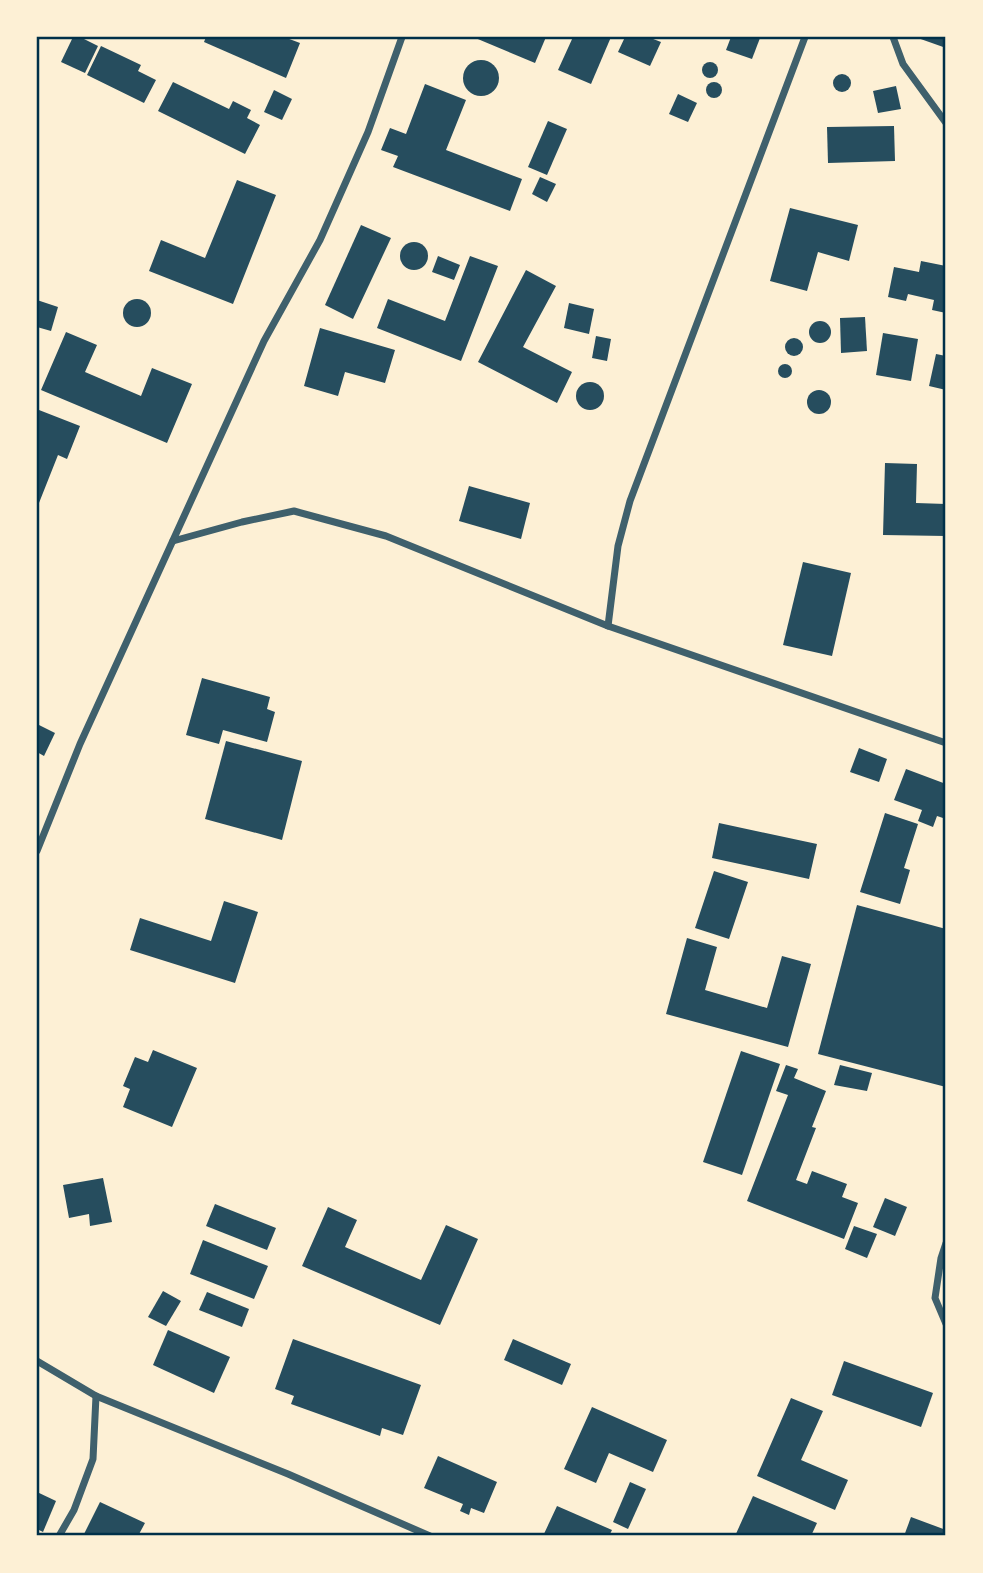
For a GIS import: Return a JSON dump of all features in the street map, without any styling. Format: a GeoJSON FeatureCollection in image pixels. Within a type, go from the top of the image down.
{"type":"FeatureCollection","features":[{"type":"Feature","properties":{"kind":"street"},"geometry":{"type":"LineString","coordinates":[[37,851],[80,744],[264,341],[320,240],[368,132],[402,37]]}},
{"type":"Feature","properties":{"kind":"street"},"geometry":{"type":"LineString","coordinates":[[608,626],[618,546],[630,501],[805,37]]}},
{"type":"Feature","properties":{"kind":"street"},"geometry":{"type":"LineString","coordinates":[[893,37],[903,64],[946,123]]}},
{"type":"Feature","properties":{"kind":"street"},"geometry":{"type":"LineString","coordinates":[[173,541],[294,511],[386,536],[608,626],[946,743]]}},
{"type":"Feature","properties":{"kind":"street"},"geometry":{"type":"LineString","coordinates":[[946,1243],[935,1298],[946,1324]]}},
{"type":"Feature","properties":{"kind":"street"},"geometry":{"type":"LineString","coordinates":[[37,1361],[96,1396],[288,1474],[430,1536]]}},
{"type":"Feature","properties":{"kind":"street"},"geometry":{"type":"LineString","coordinates":[[59,1536],[75,1510],[93,1459],[96,1396]]}},
{"type":"Feature","properties":{"kind":"building"},"geometry":{"type":"Polygon","coordinates":[[[73,37],[80,37],[98,46],[85,73],[61,62],[73,37]]]}},
{"type":"Feature","properties":{"kind":"building"},"geometry":{"type":"Polygon","coordinates":[[[206,37],[284,37],[300,43],[286,78],[204,42],[206,37]]]}},
{"type":"Feature","properties":{"kind":"building"},"geometry":{"type":"Polygon","coordinates":[[[473,37],[546,37],[535,63],[473,37]]]}},
{"type":"Feature","properties":{"kind":"building"},"geometry":{"type":"Polygon","coordinates":[[[573,37],[611,37],[591,84],[558,70],[573,37]]]}},
{"type":"Feature","properties":{"kind":"building"},"geometry":{"type":"Polygon","coordinates":[[[625,37],[648,37],[661,42],[650,66],[618,52],[625,37]]]}},
{"type":"Feature","properties":{"kind":"building"},"geometry":{"type":"Polygon","coordinates":[[[731,37],[760,38],[752,59],[726,50],[731,37]]]}},
{"type":"Feature","properties":{"kind":"building"},"geometry":{"type":"Polygon","coordinates":[[[915,37],[946,37],[946,48],[915,37]]]}},
{"type":"Feature","properties":{"kind":"building"},"geometry":{"type":"Polygon","coordinates":[[[101,46],[141,65],[138,71],[156,80],[144,103],[87,75],[101,46]]]}},
{"type":"Feature","properties":{"kind":"building"},"geometry":{"type":"Polygon","coordinates":[[[481,60],[494,65],[499,78],[494,91],[481,96],[468,91],[463,78],[468,65],[481,60]]]}},
{"type":"Feature","properties":{"kind":"building"},"geometry":{"type":"Polygon","coordinates":[[[710,62],[716,64],[716,76],[710,78],[704,76],[702,70],[704,64],[710,62]]]}},
{"type":"Feature","properties":{"kind":"building"},"geometry":{"type":"Polygon","coordinates":[[[842,74],[848,77],[851,83],[848,89],[842,92],[836,89],[833,83],[836,77],[842,74]]]}},
{"type":"Feature","properties":{"kind":"building"},"geometry":{"type":"Polygon","coordinates":[[[173,82],[229,109],[233,101],[251,110],[247,118],[260,125],[245,154],[158,111],[173,82]]]}},
{"type":"Feature","properties":{"kind":"building"},"geometry":{"type":"Polygon","coordinates":[[[714,82],[720,84],[720,96],[714,98],[708,96],[706,90],[708,84],[714,82]]]}},
{"type":"Feature","properties":{"kind":"building"},"geometry":{"type":"Polygon","coordinates":[[[425,84],[466,100],[446,150],[522,179],[510,211],[393,167],[398,156],[381,150],[390,128],[406,134],[425,84]]]}},
{"type":"Feature","properties":{"kind":"building"},"geometry":{"type":"Polygon","coordinates":[[[896,86],[901,109],[878,113],[873,91],[896,86]]]}},
{"type":"Feature","properties":{"kind":"building"},"geometry":{"type":"Polygon","coordinates":[[[274,90],[292,99],[282,120],[264,112],[274,90]]]}},
{"type":"Feature","properties":{"kind":"building"},"geometry":{"type":"Polygon","coordinates":[[[678,94],[697,103],[688,122],[669,114],[678,94]]]}},
{"type":"Feature","properties":{"kind":"building"},"geometry":{"type":"Polygon","coordinates":[[[548,121],[567,129],[547,175],[528,167],[548,121]]]}},
{"type":"Feature","properties":{"kind":"building"},"geometry":{"type":"Polygon","coordinates":[[[894,126],[895,161],[828,163],[827,127],[894,126]]]}},
{"type":"Feature","properties":{"kind":"building"},"geometry":{"type":"Polygon","coordinates":[[[540,177],[556,184],[547,202],[532,194],[540,177]]]}},
{"type":"Feature","properties":{"kind":"building"},"geometry":{"type":"Polygon","coordinates":[[[237,180],[276,195],[233,304],[149,271],[161,240],[205,258],[237,180]]]}},
{"type":"Feature","properties":{"kind":"building"},"geometry":{"type":"Polygon","coordinates":[[[790,208],[858,225],[849,261],[818,252],[807,291],[770,281],[790,208]]]}},
{"type":"Feature","properties":{"kind":"building"},"geometry":{"type":"Polygon","coordinates":[[[361,225],[391,238],[353,319],[325,305],[361,225]]]}},
{"type":"Feature","properties":{"kind":"building"},"geometry":{"type":"Polygon","coordinates":[[[414,242],[424,246],[428,256],[424,266],[414,270],[404,266],[400,256],[404,246],[414,242]]]}},
{"type":"Feature","properties":{"kind":"building"},"geometry":{"type":"Polygon","coordinates":[[[438,256],[460,265],[454,280],[432,272],[438,256]]]}},
{"type":"Feature","properties":{"kind":"building"},"geometry":{"type":"Polygon","coordinates":[[[470,256],[498,266],[461,361],[377,328],[388,299],[445,321],[470,256]]]}},
{"type":"Feature","properties":{"kind":"building"},"geometry":{"type":"Polygon","coordinates":[[[921,261],[946,266],[946,313],[932,310],[934,300],[908,294],[906,301],[888,297],[894,267],[919,272],[921,261]]]}},
{"type":"Feature","properties":{"kind":"building"},"geometry":{"type":"Polygon","coordinates":[[[526,270],[556,286],[523,347],[572,372],[557,403],[478,362],[526,270]]]}},
{"type":"Feature","properties":{"kind":"building"},"geometry":{"type":"Polygon","coordinates":[[[137,299],[147,303],[151,313],[147,323],[137,327],[127,323],[123,313],[127,303],[137,299]]]}},
{"type":"Feature","properties":{"kind":"building"},"geometry":{"type":"Polygon","coordinates":[[[37,300],[58,307],[51,331],[37,327],[37,300]]]}},
{"type":"Feature","properties":{"kind":"building"},"geometry":{"type":"Polygon","coordinates":[[[569,303],[594,309],[589,334],[564,328],[569,303]]]}},
{"type":"Feature","properties":{"kind":"building"},"geometry":{"type":"Polygon","coordinates":[[[865,317],[867,351],[841,353],[840,318],[865,317]]]}},
{"type":"Feature","properties":{"kind":"building"},"geometry":{"type":"Polygon","coordinates":[[[820,321],[828,324],[831,332],[828,340],[820,343],[812,340],[809,332],[812,324],[820,321]]]}},
{"type":"Feature","properties":{"kind":"building"},"geometry":{"type":"Polygon","coordinates":[[[320,328],[395,350],[385,383],[345,372],[338,396],[304,386],[320,328]]]}},
{"type":"Feature","properties":{"kind":"building"},"geometry":{"type":"Polygon","coordinates":[[[66,332],[97,345],[85,372],[141,396],[152,368],[192,384],[167,443],[41,390],[66,332]]]}},
{"type":"Feature","properties":{"kind":"building"},"geometry":{"type":"Polygon","coordinates":[[[883,333],[918,339],[911,381],[876,375],[883,333]]]}},
{"type":"Feature","properties":{"kind":"building"},"geometry":{"type":"Polygon","coordinates":[[[596,336],[611,339],[607,361],[592,358],[596,336]]]}},
{"type":"Feature","properties":{"kind":"building"},"geometry":{"type":"Polygon","coordinates":[[[794,338],[800,341],[803,347],[800,353],[794,356],[788,353],[785,347],[788,341],[794,338]]]}},
{"type":"Feature","properties":{"kind":"building"},"geometry":{"type":"Polygon","coordinates":[[[936,354],[946,356],[946,390],[929,386],[936,354]]]}},
{"type":"Feature","properties":{"kind":"building"},"geometry":{"type":"Polygon","coordinates":[[[785,364],[790,366],[790,376],[785,378],[780,376],[778,371],[780,366],[785,364]]]}},
{"type":"Feature","properties":{"kind":"building"},"geometry":{"type":"Polygon","coordinates":[[[590,382],[600,386],[604,396],[600,406],[590,410],[580,406],[576,396],[580,386],[590,382]]]}},
{"type":"Feature","properties":{"kind":"building"},"geometry":{"type":"Polygon","coordinates":[[[819,390],[828,393],[831,402],[828,411],[819,414],[810,411],[807,402],[810,393],[819,390]]]}},
{"type":"Feature","properties":{"kind":"building"},"geometry":{"type":"Polygon","coordinates":[[[39,410],[80,426],[67,459],[58,455],[37,508],[37,415],[39,410]]]}},
{"type":"Feature","properties":{"kind":"building"},"geometry":{"type":"Polygon","coordinates":[[[885,463],[917,464],[916,503],[946,504],[946,536],[883,535],[885,463]]]}},
{"type":"Feature","properties":{"kind":"building"},"geometry":{"type":"Polygon","coordinates":[[[469,486],[530,503],[521,539],[459,521],[469,486]]]}},
{"type":"Feature","properties":{"kind":"building"},"geometry":{"type":"Polygon","coordinates":[[[803,562],[851,573],[832,656],[783,645],[803,562]]]}},
{"type":"Feature","properties":{"kind":"building"},"geometry":{"type":"Polygon","coordinates":[[[202,678],[270,697],[267,709],[275,712],[267,742],[223,730],[219,744],[186,735],[202,678]]]}},
{"type":"Feature","properties":{"kind":"building"},"geometry":{"type":"Polygon","coordinates":[[[37,724],[55,733],[44,756],[37,752],[37,724]]]}},
{"type":"Feature","properties":{"kind":"building"},"geometry":{"type":"Polygon","coordinates":[[[226,741],[302,761],[282,840],[205,819],[226,741]]]}},
{"type":"Feature","properties":{"kind":"building"},"geometry":{"type":"Polygon","coordinates":[[[859,748],[887,759],[879,782],[850,772],[859,748]]]}},
{"type":"Feature","properties":{"kind":"building"},"geometry":{"type":"Polygon","coordinates":[[[906,769],[946,784],[946,819],[937,816],[933,827],[918,821],[922,810],[894,800],[906,769]]]}},
{"type":"Feature","properties":{"kind":"building"},"geometry":{"type":"Polygon","coordinates":[[[885,813],[918,824],[904,868],[910,870],[900,904],[860,892],[885,813]]]}},
{"type":"Feature","properties":{"kind":"building"},"geometry":{"type":"Polygon","coordinates":[[[719,823],[817,844],[809,879],[712,858],[719,823]]]}},
{"type":"Feature","properties":{"kind":"building"},"geometry":{"type":"Polygon","coordinates":[[[714,871],[748,882],[729,939],[695,928],[714,871]]]}},
{"type":"Feature","properties":{"kind":"building"},"geometry":{"type":"Polygon","coordinates":[[[224,901],[258,912],[235,983],[130,950],[140,918],[211,941],[224,901]]]}},
{"type":"Feature","properties":{"kind":"building"},"geometry":{"type":"Polygon","coordinates":[[[857,905],[946,929],[946,1087],[818,1054],[857,905]]]}},
{"type":"Feature","properties":{"kind":"building"},"geometry":{"type":"Polygon","coordinates":[[[687,938],[717,947],[705,990],[767,1008],[782,956],[811,964],[788,1047],[666,1014],[687,938]]]}},
{"type":"Feature","properties":{"kind":"building"},"geometry":{"type":"Polygon","coordinates":[[[153,1050],[197,1068],[172,1127],[123,1107],[130,1089],[123,1086],[135,1057],[148,1062],[153,1050]]]}},
{"type":"Feature","properties":{"kind":"building"},"geometry":{"type":"Polygon","coordinates":[[[741,1051],[780,1064],[742,1175],[703,1162],[741,1051]]]}},
{"type":"Feature","properties":{"kind":"building"},"geometry":{"type":"Polygon","coordinates":[[[786,1065],[798,1069],[794,1078],[826,1091],[812,1127],[816,1128],[796,1180],[807,1184],[812,1171],[847,1184],[842,1197],[858,1203],[844,1239],[747,1201],[788,1095],[776,1091],[786,1065]]]}},
{"type":"Feature","properties":{"kind":"building"},"geometry":{"type":"Polygon","coordinates":[[[840,1065],[872,1073],[867,1091],[834,1085],[840,1065]]]}},
{"type":"Feature","properties":{"kind":"building"},"geometry":{"type":"Polygon","coordinates":[[[103,1178],[112,1222],[90,1226],[89,1214],[69,1218],[63,1185],[103,1178]]]}},
{"type":"Feature","properties":{"kind":"building"},"geometry":{"type":"Polygon","coordinates":[[[885,1198],[907,1207],[895,1236],[873,1227],[885,1198]]]}},
{"type":"Feature","properties":{"kind":"building"},"geometry":{"type":"Polygon","coordinates":[[[215,1204],[276,1228],[267,1250],[206,1226],[215,1204]]]}},
{"type":"Feature","properties":{"kind":"building"},"geometry":{"type":"Polygon","coordinates":[[[328,1207],[357,1220],[345,1247],[421,1280],[446,1225],[478,1239],[440,1325],[302,1266],[328,1207]]]}},
{"type":"Feature","properties":{"kind":"building"},"geometry":{"type":"Polygon","coordinates":[[[854,1226],[877,1234],[867,1258],[845,1249],[854,1226]]]}},
{"type":"Feature","properties":{"kind":"building"},"geometry":{"type":"Polygon","coordinates":[[[203,1240],[268,1266],[254,1299],[190,1274],[203,1240]]]}},
{"type":"Feature","properties":{"kind":"building"},"geometry":{"type":"Polygon","coordinates":[[[163,1291],[181,1301],[166,1326],[148,1317],[163,1291]]]}},
{"type":"Feature","properties":{"kind":"building"},"geometry":{"type":"Polygon","coordinates":[[[207,1292],[249,1309],[242,1327],[199,1310],[207,1292]]]}},
{"type":"Feature","properties":{"kind":"building"},"geometry":{"type":"Polygon","coordinates":[[[168,1330],[230,1357],[214,1393],[153,1365],[168,1330]]]}},
{"type":"Feature","properties":{"kind":"building"},"geometry":{"type":"Polygon","coordinates":[[[293,1339],[421,1385],[403,1435],[382,1428],[380,1436],[291,1404],[294,1396],[275,1389],[293,1339]]]}},
{"type":"Feature","properties":{"kind":"building"},"geometry":{"type":"Polygon","coordinates":[[[513,1339],[571,1364],[562,1385],[504,1360],[513,1339]]]}},
{"type":"Feature","properties":{"kind":"building"},"geometry":{"type":"Polygon","coordinates":[[[844,1361],[933,1393],[921,1427],[832,1395],[844,1361]]]}},
{"type":"Feature","properties":{"kind":"building"},"geometry":{"type":"Polygon","coordinates":[[[791,1398],[823,1411],[801,1460],[848,1480],[835,1510],[757,1476],[791,1398]]]}},
{"type":"Feature","properties":{"kind":"building"},"geometry":{"type":"Polygon","coordinates":[[[592,1407],[667,1440],[653,1472],[609,1453],[596,1483],[564,1469],[592,1407]]]}},
{"type":"Feature","properties":{"kind":"building"},"geometry":{"type":"Polygon","coordinates":[[[438,1456],[497,1482],[484,1513],[471,1508],[469,1515],[460,1511],[463,1504],[424,1488],[438,1456]]]}},
{"type":"Feature","properties":{"kind":"building"},"geometry":{"type":"Polygon","coordinates":[[[630,1482],[646,1489],[628,1529],[613,1522],[630,1482]]]}},
{"type":"Feature","properties":{"kind":"building"},"geometry":{"type":"Polygon","coordinates":[[[37,1492],[56,1501],[43,1532],[37,1529],[37,1492]]]}},
{"type":"Feature","properties":{"kind":"building"},"geometry":{"type":"Polygon","coordinates":[[[753,1496],[817,1523],[811,1536],[735,1536],[753,1496]]]}},
{"type":"Feature","properties":{"kind":"building"},"geometry":{"type":"Polygon","coordinates":[[[100,1502],[145,1523],[138,1536],[83,1536],[100,1502]]]}},
{"type":"Feature","properties":{"kind":"building"},"geometry":{"type":"Polygon","coordinates":[[[557,1506],[612,1530],[609,1536],[543,1536],[557,1506]]]}},
{"type":"Feature","properties":{"kind":"building"},"geometry":{"type":"Polygon","coordinates":[[[911,1517],[946,1530],[946,1536],[904,1536],[911,1517]]]}}]}
